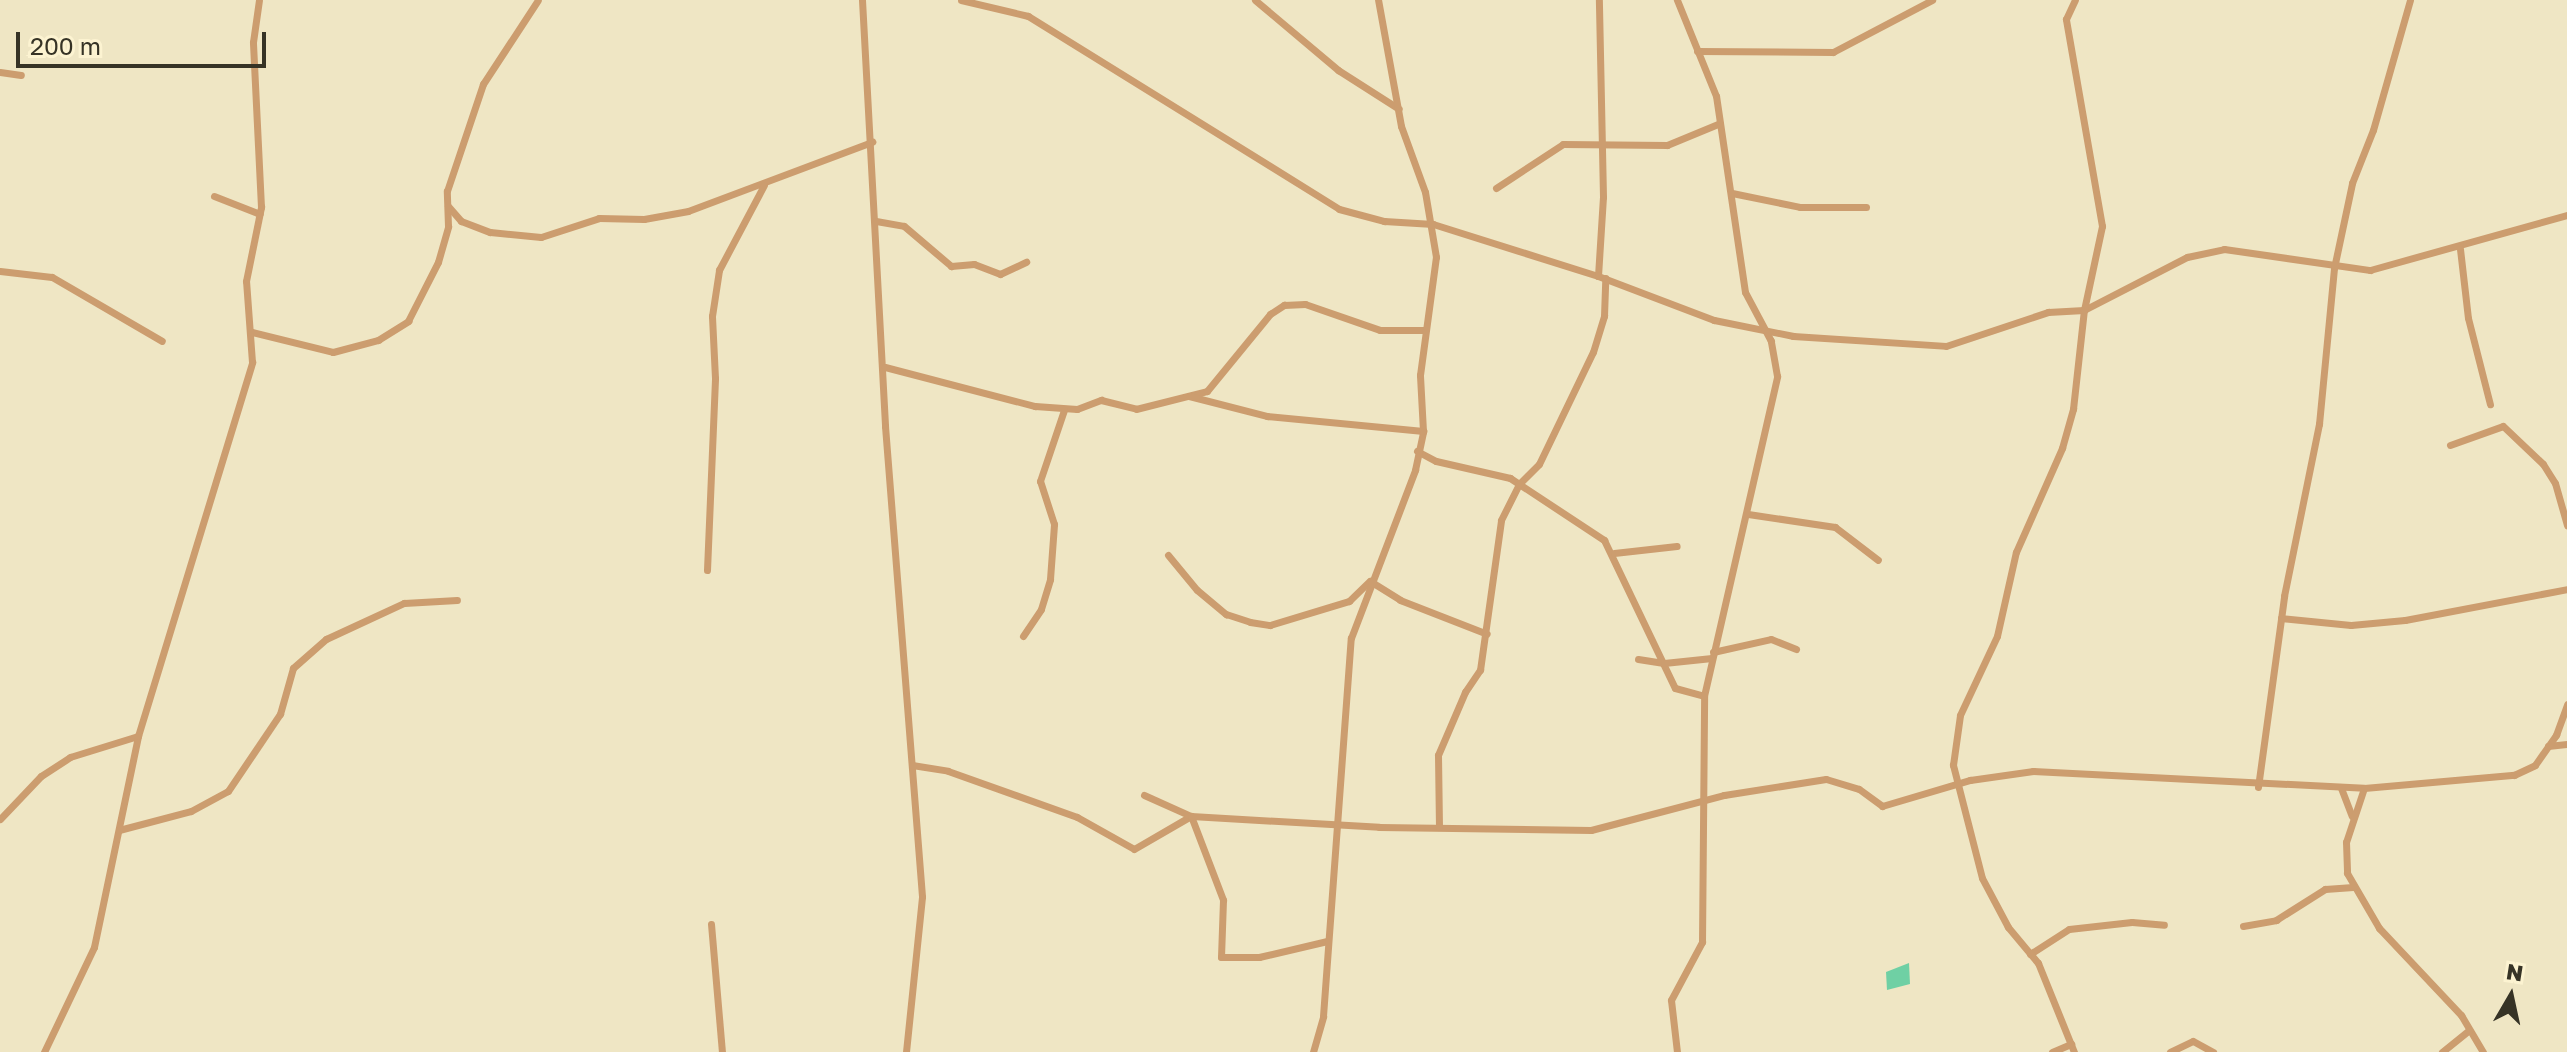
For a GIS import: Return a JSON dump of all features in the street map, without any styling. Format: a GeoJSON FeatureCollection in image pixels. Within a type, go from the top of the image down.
{"type":"FeatureCollection","features":[{"type":"Feature","properties":{"kind":"street"},"geometry":{"type":"LineString","coordinates":[[44,1052],[94,947],[138,736],[224,462],[234,410],[252,362],[246,281],[260,214],[253,42],[259,0]]}},
{"type":"Feature","properties":{"kind":"street"},"geometry":{"type":"LineString","coordinates":[[448,226],[447,204],[483,84],[538,0]]}},
{"type":"Feature","properties":{"kind":"street"},"geometry":{"type":"LineString","coordinates":[[862,0],[922,897],[906,1052]]}},
{"type":"Feature","properties":{"kind":"street"},"geometry":{"type":"LineString","coordinates":[[961,0],[1028,16],[1339,209],[1384,221],[1433,224],[1602,277],[1714,320],[1793,336],[1934,346],[2048,312],[2084,310],[2187,257],[2224,249],[2334,268],[2382,269],[2460,249],[2567,215]]}},
{"type":"Feature","properties":{"kind":"street"},"geometry":{"type":"LineString","coordinates":[[1255,0],[1338,70],[1400,110]]}},
{"type":"Feature","properties":{"kind":"street"},"geometry":{"type":"LineString","coordinates":[[1313,1052],[1323,1016],[1343,692],[1351,638],[1370,581],[1407,494],[1423,431],[1419,399],[1436,257],[1433,224],[1400,110],[1378,0]]}},
{"type":"Feature","properties":{"kind":"street"},"geometry":{"type":"LineString","coordinates":[[1439,827],[1441,744],[1480,670],[1487,634],[1494,548],[1519,484],[1539,464],[1593,352],[1604,316],[1599,0]]}},
{"type":"Feature","properties":{"kind":"street"},"geometry":{"type":"LineString","coordinates":[[1677,0],[1720,123],[1745,292],[1776,354],[1776,392],[1704,696],[1706,775],[1702,801],[1702,942],[1671,1000],[1677,1052]]}},
{"type":"Feature","properties":{"kind":"street"},"geometry":{"type":"LineString","coordinates":[[1697,51],[1833,52],[1932,0]]}},
{"type":"Feature","properties":{"kind":"street"},"geometry":{"type":"LineString","coordinates":[[2052,1052],[2072,1048],[2030,954],[1982,878],[1953,765],[1960,715],[1993,647],[2016,552],[2070,424],[2084,310],[2102,226],[2066,19],[2075,0]]}},
{"type":"Feature","properties":{"kind":"street"},"geometry":{"type":"LineString","coordinates":[[2258,787],[2281,618],[2319,424],[2334,268],[2352,183],[2373,130],[2410,0]]}},
{"type":"Feature","properties":{"kind":"street"},"geometry":{"type":"LineString","coordinates":[[0,72],[21,75]]}},
{"type":"Feature","properties":{"kind":"street"},"geometry":{"type":"LineString","coordinates":[[1496,188],[1563,144],[1667,145],[1720,123]]}},
{"type":"Feature","properties":{"kind":"street"},"geometry":{"type":"LineString","coordinates":[[447,204],[453,215],[507,238],[531,238],[599,218],[664,216],[765,185],[872,142]]}},
{"type":"Feature","properties":{"kind":"street"},"geometry":{"type":"LineString","coordinates":[[707,570],[715,378],[712,316],[719,270],[765,185]]}},
{"type":"Feature","properties":{"kind":"street"},"geometry":{"type":"LineString","coordinates":[[1732,193],[1800,207],[1866,207]]}},
{"type":"Feature","properties":{"kind":"street"},"geometry":{"type":"LineString","coordinates":[[214,196],[260,214]]}},
{"type":"Feature","properties":{"kind":"street"},"geometry":{"type":"LineString","coordinates":[[252,332],[333,352],[378,340],[408,321],[418,305],[453,215]]}},
{"type":"Feature","properties":{"kind":"street"},"geometry":{"type":"LineString","coordinates":[[876,221],[904,226],[951,266],[974,264],[1000,274],[1026,262]]}},
{"type":"Feature","properties":{"kind":"street"},"geometry":{"type":"LineString","coordinates":[[2460,249],[2468,318],[2490,404]]}},
{"type":"Feature","properties":{"kind":"street"},"geometry":{"type":"LineString","coordinates":[[0,271],[52,277],[162,341]]}},
{"type":"Feature","properties":{"kind":"street"},"geometry":{"type":"LineString","coordinates":[[1206,402],[1207,391],[1270,314],[1284,305],[1305,304],[1380,330],[1425,330]]}},
{"type":"Feature","properties":{"kind":"street"},"geometry":{"type":"LineString","coordinates":[[885,367],[1064,410],[1101,400],[1151,408],[1207,391]]}},
{"type":"Feature","properties":{"kind":"street"},"geometry":{"type":"LineString","coordinates":[[1189,396],[1309,422],[1423,431]]}},
{"type":"Feature","properties":{"kind":"street"},"geometry":{"type":"LineString","coordinates":[[1023,636],[1041,609],[1050,579],[1054,524],[1040,481],[1064,410]]}},
{"type":"Feature","properties":{"kind":"street"},"geometry":{"type":"LineString","coordinates":[[2450,445],[2503,426],[2543,464],[2555,483],[2567,525]]}},
{"type":"Feature","properties":{"kind":"street"},"geometry":{"type":"LineString","coordinates":[[1417,451],[1436,461],[1479,467],[1519,484],[1586,525],[1614,553],[1675,688],[1704,696]]}},
{"type":"Feature","properties":{"kind":"street"},"geometry":{"type":"LineString","coordinates":[[1748,514],[1835,527],[1878,560]]}},
{"type":"Feature","properties":{"kind":"street"},"geometry":{"type":"LineString","coordinates":[[1614,553],[1677,546]]}},
{"type":"Feature","properties":{"kind":"street"},"geometry":{"type":"LineString","coordinates":[[1168,555],[1197,590],[1226,614],[1270,625],[1349,601],[1370,581]]}},
{"type":"Feature","properties":{"kind":"street"},"geometry":{"type":"LineString","coordinates":[[1370,581],[1400,600],[1487,634]]}},
{"type":"Feature","properties":{"kind":"street"},"geometry":{"type":"LineString","coordinates":[[2281,618],[2351,625],[2405,620],[2567,589]]}},
{"type":"Feature","properties":{"kind":"street"},"geometry":{"type":"LineString","coordinates":[[119,830],[191,811],[228,791],[280,714],[293,668],[326,639],[404,603],[457,600]]}},
{"type":"Feature","properties":{"kind":"street"},"geometry":{"type":"LineString","coordinates":[[1638,659],[1664,663],[1712,655],[1771,639],[1796,649]]}},
{"type":"Feature","properties":{"kind":"street"},"geometry":{"type":"LineString","coordinates":[[1144,795],[1191,816],[1337,824],[1591,830],[1702,801],[1826,779],[1859,789],[1882,806],[1958,783],[2033,771],[2258,787],[2364,788],[2514,775],[2535,765],[2548,746],[2567,704]]}},
{"type":"Feature","properties":{"kind":"street"},"geometry":{"type":"LineString","coordinates":[[0,819],[41,776],[70,757],[138,736]]}},
{"type":"Feature","properties":{"kind":"street"},"geometry":{"type":"LineString","coordinates":[[2548,746],[2567,744]]}},
{"type":"Feature","properties":{"kind":"street"},"geometry":{"type":"LineString","coordinates":[[912,765],[948,771],[1077,817],[1134,849],[1191,816]]}},
{"type":"Feature","properties":{"kind":"street"},"geometry":{"type":"LineString","coordinates":[[2341,788],[2352,816]]}},
{"type":"Feature","properties":{"kind":"street"},"geometry":{"type":"LineString","coordinates":[[2364,788],[2352,816],[2347,873],[2353,887],[2399,953],[2461,1015],[2483,1052]]}},
{"type":"Feature","properties":{"kind":"street"},"geometry":{"type":"LineString","coordinates":[[1191,816],[1223,900],[1221,957],[1259,957],[1327,941]]}},
{"type":"Feature","properties":{"kind":"street"},"geometry":{"type":"LineString","coordinates":[[2243,926],[2276,920],[2325,889],[2353,887]]}},
{"type":"Feature","properties":{"kind":"street"},"geometry":{"type":"LineString","coordinates":[[2030,954],[2069,929],[2132,922],[2164,925]]}},
{"type":"Feature","properties":{"kind":"street"},"geometry":{"type":"LineString","coordinates":[[711,924],[722,1052]]}},
{"type":"Feature","properties":{"kind":"street"},"geometry":{"type":"LineString","coordinates":[[2442,1052],[2469,1030]]}},
{"type":"Feature","properties":{"kind":"street"},"geometry":{"type":"LineString","coordinates":[[2170,1052],[2193,1041],[2213,1052]]}},
{"type":"Feature","properties":{"kind":"green space"},"geometry":{"type":"Polygon","coordinates":[[[1909,963],[1910,984],[1887,990],[1886,972],[1909,963]]]}}]}
